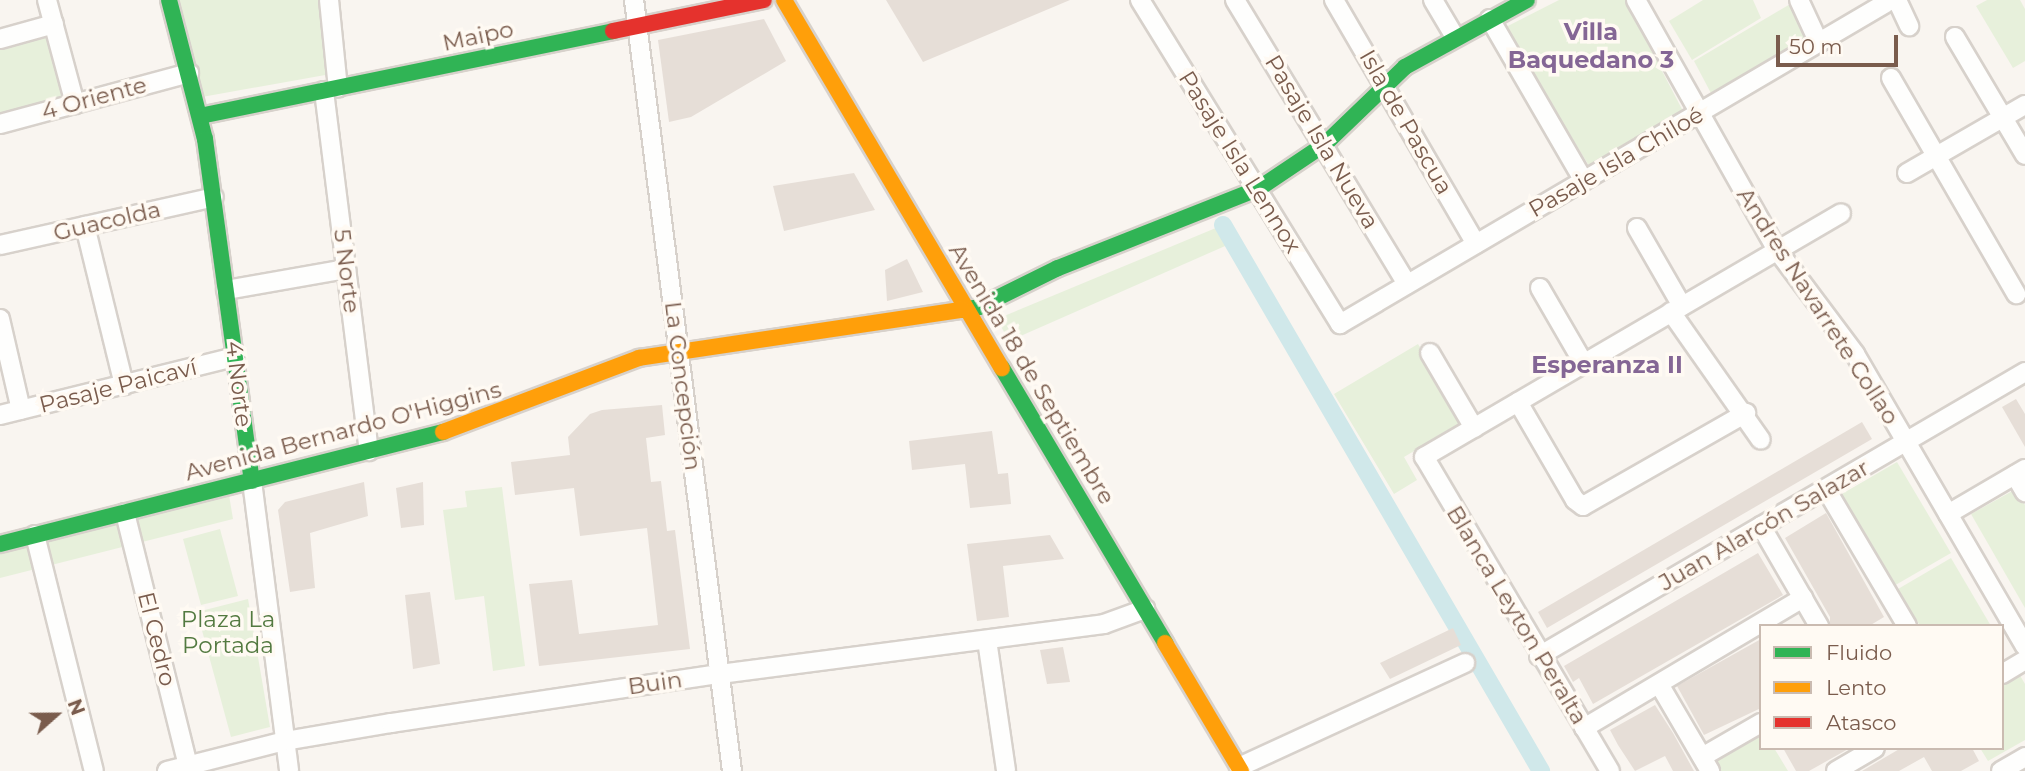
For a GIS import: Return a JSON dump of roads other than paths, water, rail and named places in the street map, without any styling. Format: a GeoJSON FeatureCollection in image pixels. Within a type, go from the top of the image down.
{"type":"FeatureCollection","features":[{"type":"Feature","properties":{"kind":"main road","name":"4 Norte"},"geometry":{"type":"LineString","coordinates":[[169,0],[200,116],[214,197],[252,481]]}},
{"type":"Feature","properties":{"kind":"main road","name":"Maipo"},"geometry":{"type":"LineString","coordinates":[[200,116],[764,0]]}},
{"type":"Feature","properties":{"kind":"main road","name":"Avenida 18 de Septiembre"},"geometry":{"type":"LineString","coordinates":[[784,0],[1240,769]]}},
{"type":"Feature","properties":{"kind":"main road","name":"Avenida Bernardo O'Higgins"},"geometry":{"type":"LineString","coordinates":[[0,544],[484,420],[619,363],[678,350],[968,310],[1069,263],[1258,189],[1325,144],[1385,84],[1455,37],[1527,0]]}},
{"type":"Feature","properties":{"kind":"street"},"geometry":{"type":"LineString","coordinates":[[47,0],[75,104]]}},
{"type":"Feature","properties":{"kind":"street","name":"5 Norte"},"geometry":{"type":"LineString","coordinates":[[329,0],[331,90],[346,269],[369,451]]}},
{"type":"Feature","properties":{"kind":"street","name":"La Concepción"},"geometry":{"type":"LineString","coordinates":[[634,0],[732,771]]}},
{"type":"Feature","properties":{"kind":"street","name":"Pasaje Isla Lennox"},"geometry":{"type":"LineString","coordinates":[[1140,0],[1340,324]]}},
{"type":"Feature","properties":{"kind":"street","name":"Pasaje Isla Nueva"},"geometry":{"type":"LineString","coordinates":[[1236,0],[1407,284]]}},
{"type":"Feature","properties":{"kind":"street","name":"Isla de Pascua"},"geometry":{"type":"LineString","coordinates":[[1334,0],[1476,244]]}},
{"type":"Feature","properties":{"kind":"street"},"geometry":{"type":"LineString","coordinates":[[1433,0],[1455,37]]}},
{"type":"Feature","properties":{"kind":"street","name":"Andres Navarrete Collao"},"geometry":{"type":"LineString","coordinates":[[1636,0],[1777,250],[1844,339],[2025,646]]}},
{"type":"Feature","properties":{"kind":"street"},"geometry":{"type":"LineString","coordinates":[[1799,0],[1819,43]]}},
{"type":"Feature","properties":{"kind":"street","name":"Pasaje Isla Chiloé"},"geometry":{"type":"LineString","coordinates":[[1340,324],[1891,0]]}},
{"type":"Feature","properties":{"kind":"street"},"geometry":{"type":"LineString","coordinates":[[1897,0],[1909,26]]}},
{"type":"Feature","properties":{"kind":"street"},"geometry":{"type":"LineString","coordinates":[[1489,19],[1584,181]]}},
{"type":"Feature","properties":{"kind":"street"},"geometry":{"type":"LineString","coordinates":[[0,39],[54,24]]}},
{"type":"Feature","properties":{"kind":"street"},"geometry":{"type":"LineString","coordinates":[[1955,37],[2025,155]]}},
{"type":"Feature","properties":{"kind":"street","name":"4 Oriente"},"geometry":{"type":"LineString","coordinates":[[0,124],[189,73]]}},
{"type":"Feature","properties":{"kind":"street"},"geometry":{"type":"LineString","coordinates":[[1891,78],[2015,293]]}},
{"type":"Feature","properties":{"kind":"street"},"geometry":{"type":"LineString","coordinates":[[1907,173],[2025,105]]}},
{"type":"Feature","properties":{"kind":"street","name":"Guacolda"},"geometry":{"type":"LineString","coordinates":[[0,246],[214,197]]}},
{"type":"Feature","properties":{"kind":"street"},"geometry":{"type":"LineString","coordinates":[[1430,354],[1474,428],[1841,213]]}},
{"type":"Feature","properties":{"kind":"street"},"geometry":{"type":"LineString","coordinates":[[85,226],[124,385]]}},
{"type":"Feature","properties":{"kind":"street"},"geometry":{"type":"LineString","coordinates":[[1637,228],[1677,309],[1761,440]]}},
{"type":"Feature","properties":{"kind":"street"},"geometry":{"type":"LineString","coordinates":[[226,290],[346,269]]}},
{"type":"Feature","properties":{"kind":"street"},"geometry":{"type":"LineString","coordinates":[[1540,288],[1584,364]]}},
{"type":"Feature","properties":{"kind":"street"},"geometry":{"type":"LineString","coordinates":[[0,320],[21,410]]}},
{"type":"Feature","properties":{"kind":"street","name":"Pasaje Paicaví"},"geometry":{"type":"LineString","coordinates":[[0,415],[235,357]]}},
{"type":"Feature","properties":{"kind":"street","name":"Juan Alarcón Salazar"},"geometry":{"type":"LineString","coordinates":[[1539,656],[2025,372]]}},
{"type":"Feature","properties":{"kind":"street"},"geometry":{"type":"LineString","coordinates":[[1518,402],[1575,500],[1583,506],[1746,414]]}},
{"type":"Feature","properties":{"kind":"street","name":"Blanca Leyton Peralta"},"geometry":{"type":"LineString","coordinates":[[1474,428],[1424,457],[1539,656],[1610,771]]}},
{"type":"Feature","properties":{"kind":"street"},"geometry":{"type":"LineString","coordinates":[[1948,514],[2020,472],[2025,492]]}},
{"type":"Feature","properties":{"kind":"street","name":"4 Norte"},"geometry":{"type":"LineString","coordinates":[[252,481],[289,771]]}},
{"type":"Feature","properties":{"kind":"street"},"geometry":{"type":"LineString","coordinates":[[1826,489],[1905,624]]}},
{"type":"Feature","properties":{"kind":"street","name":"El Cedro"},"geometry":{"type":"LineString","coordinates":[[125,513],[174,770]]}},
{"type":"Feature","properties":{"kind":"street"},"geometry":{"type":"LineString","coordinates":[[1761,526],[1818,624]]}},
{"type":"Feature","properties":{"kind":"street"},"geometry":{"type":"LineString","coordinates":[[35,535],[94,771]]}},
{"type":"Feature","properties":{"kind":"street"},"geometry":{"type":"LineString","coordinates":[[1759,624],[1803,598]]}},
{"type":"Feature","properties":{"kind":"street","name":"Buin"},"geometry":{"type":"LineString","coordinates":[[174,770],[285,741],[720,674],[1115,622],[1145,609]]}},
{"type":"Feature","properties":{"kind":"street"},"geometry":{"type":"LineString","coordinates":[[1584,728],[1759,624]]}},
{"type":"Feature","properties":{"kind":"street"},"geometry":{"type":"LineString","coordinates":[[987,639],[1006,771]]}},
{"type":"Feature","properties":{"kind":"street"},"geometry":{"type":"LineString","coordinates":[[2004,673],[2025,660]]}},
{"type":"Feature","properties":{"kind":"street"},"geometry":{"type":"LineString","coordinates":[[1240,769],[1465,663]]}},
{"type":"Feature","properties":{"kind":"street"},"geometry":{"type":"LineString","coordinates":[[1659,684],[1706,764],[1759,724]]}},
{"type":"Feature","properties":{"kind":"street"},"geometry":{"type":"LineString","coordinates":[[1836,771],[1872,750]]}},
{"type":"Feature","properties":{"kind":"street"},"geometry":{"type":"LineString","coordinates":[[2001,771],[2025,757]]}},
{"type":"Feature","properties":{"kind":"waterway"},"geometry":{"type":"LineString","coordinates":[[1223,225],[1541,771]]}},
{"type":"Feature","properties":{"kind":"district","name":"Villa Baquedano 3"},"geometry":{"type":"Point","coordinates":[1591,46]}},
{"type":"Feature","properties":{"kind":"district","name":"Esperanza II"},"geometry":{"type":"Point","coordinates":[1607,365]}},
{"type":"Feature","properties":{"kind":"park label","name":"Plaza La Portada"},"geometry":{"type":"Point","coordinates":[228,632]}}]}
